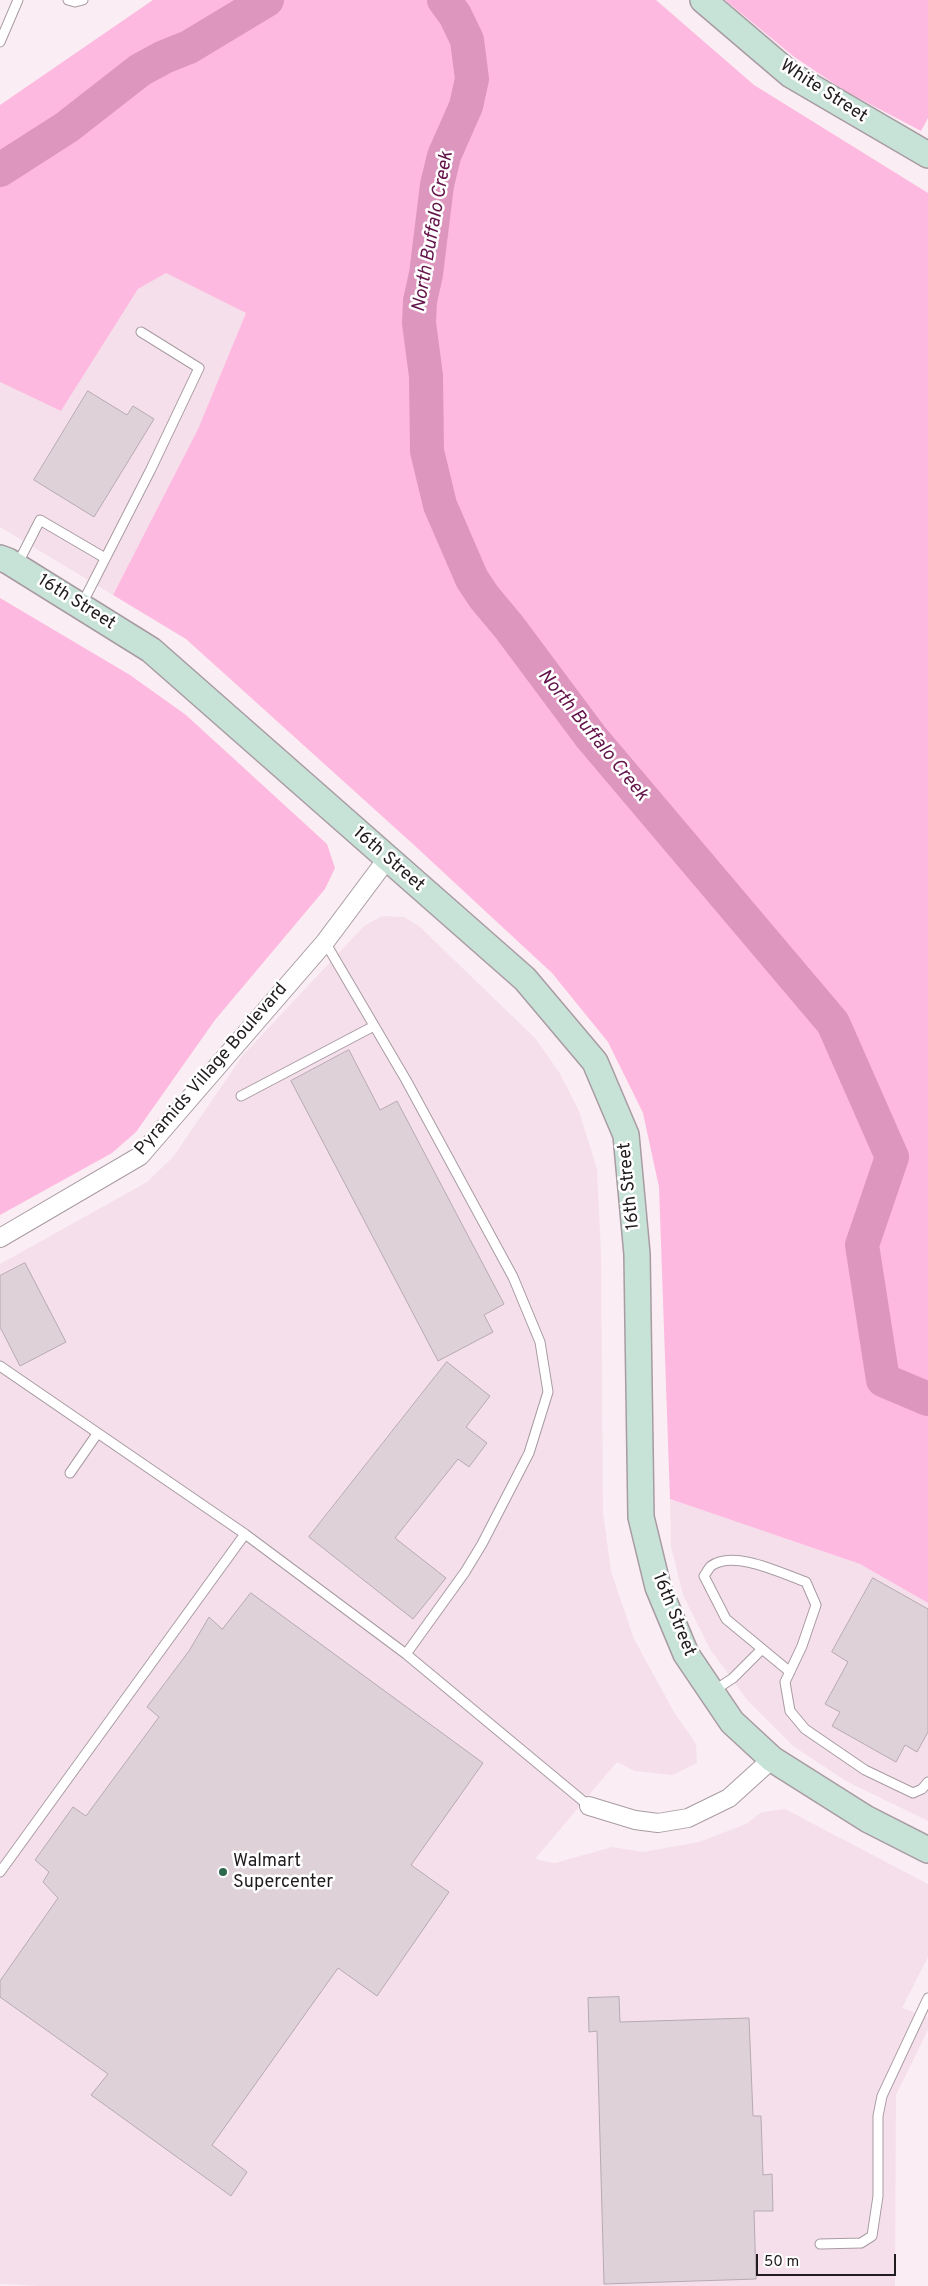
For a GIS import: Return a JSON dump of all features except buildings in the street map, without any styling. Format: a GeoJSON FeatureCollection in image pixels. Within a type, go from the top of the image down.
{"type":"FeatureCollection","features":[{"type":"Feature","properties":{"kind":"street","name":"White Street"},"geometry":{"type":"LineString","coordinates":[[702,0],[791,75],[928,155]]}},
{"type":"Feature","properties":{"kind":"street","name":"16th Street"},"geometry":{"type":"LineString","coordinates":[[8,562],[151,650],[525,979],[595,1062],[626,1135],[637,1254],[641,1517],[658,1587],[686,1654],[732,1722],[772,1759],[867,1819],[928,1850]]}},
{"type":"Feature","properties":{"kind":"street","name":"Pyramids Village Boulevard"},"geometry":{"type":"LineString","coordinates":[[0,1238],[140,1156],[324,942],[387,858]]}},
{"type":"Feature","properties":{"kind":"street"},"geometry":{"type":"LineString","coordinates":[[589,1806],[635,1820],[658,1823],[688,1818],[729,1798],[772,1759]]}},
{"type":"Feature","properties":{"kind":"lane"},"geometry":{"type":"LineString","coordinates":[[0,42],[18,0]]}},
{"type":"Feature","properties":{"kind":"lane"},"geometry":{"type":"LineString","coordinates":[[68,0],[75,2],[82,0]]}},
{"type":"Feature","properties":{"kind":"lane"},"geometry":{"type":"LineString","coordinates":[[80,606],[199,368],[141,332]]}},
{"type":"Feature","properties":{"kind":"lane"},"geometry":{"type":"LineString","coordinates":[[8,562],[40,520],[105,558]]}},
{"type":"Feature","properties":{"kind":"lane"},"geometry":{"type":"LineString","coordinates":[[324,942],[406,1080],[458,1180],[513,1277],[540,1342],[548,1392],[528,1453],[482,1544],[406,1654]]}},
{"type":"Feature","properties":{"kind":"lane"},"geometry":{"type":"LineString","coordinates":[[241,1096],[374,1026]]}},
{"type":"Feature","properties":{"kind":"lane"},"geometry":{"type":"LineString","coordinates":[[0,1366],[245,1534],[406,1654],[589,1806]]}},
{"type":"Feature","properties":{"kind":"lane"},"geometry":{"type":"LineString","coordinates":[[70,1473],[97,1434]]}},
{"type":"Feature","properties":{"kind":"lane"},"geometry":{"type":"LineString","coordinates":[[0,1872],[245,1534]]}},
{"type":"Feature","properties":{"kind":"lane"},"geometry":{"type":"LineString","coordinates":[[790,1672],[726,1619],[704,1576],[711,1566],[726,1560],[739,1559],[806,1582],[816,1605],[802,1646],[790,1672],[785,1682],[790,1711],[805,1729],[865,1770],[914,1793],[922,1789],[928,1782]]}},
{"type":"Feature","properties":{"kind":"lane"},"geometry":{"type":"LineString","coordinates":[[712,1692],[733,1678],[762,1649]]}},
{"type":"Feature","properties":{"kind":"lane"},"geometry":{"type":"LineString","coordinates":[[820,2244],[861,2243],[872,2236],[878,2196],[878,2116],[882,2096],[928,1998]]}},
{"type":"Feature","properties":{"kind":"shaded area"},"geometry":{"type":"Polygon","coordinates":[[[153,0],[656,0],[754,85],[928,193],[928,1603],[860,1564],[670,1499],[659,1187],[643,1113],[608,1042],[552,973],[414,845],[186,639],[113,595],[198,429],[246,313],[166,273],[138,289],[61,411],[0,382],[0,105],[153,0]]]}},
{"type":"Feature","properties":{"kind":"shaded area"},"geometry":{"type":"Polygon","coordinates":[[[725,0],[928,0],[928,118],[921,131],[845,91],[793,56],[725,0]]]}},
{"type":"Feature","properties":{"kind":"shaded area"},"geometry":{"type":"Polygon","coordinates":[[[166,273],[246,313],[198,429],[113,595],[0,527],[0,382],[61,411],[138,289],[166,273]]]}},
{"type":"Feature","properties":{"kind":"shaded area"},"geometry":{"type":"Polygon","coordinates":[[[0,598],[130,675],[186,715],[327,844],[335,868],[325,889],[215,1020],[136,1132],[112,1153],[0,1215],[0,598]]]}},
{"type":"Feature","properties":{"kind":"shaded area"},"geometry":{"type":"Polygon","coordinates":[[[382,916],[404,917],[419,926],[535,1038],[559,1072],[579,1111],[597,1169],[601,1253],[603,1512],[611,1571],[634,1639],[674,1712],[696,1744],[697,1763],[673,1775],[635,1771],[617,1762],[535,1859],[555,1863],[612,1847],[643,1852],[699,1842],[746,1824],[762,1812],[785,1809],[928,1884],[928,1957],[902,2008],[928,2017],[928,2030],[896,2095],[895,2286],[39,2286],[0,2284],[0,1264],[147,1182],[173,1157],[243,1055],[364,926],[382,916]]]}},
{"type":"Feature","properties":{"kind":"shaded area"},"geometry":{"type":"Polygon","coordinates":[[[670,1499],[860,1564],[928,1603],[928,1821],[846,1781],[793,1746],[747,1700],[710,1649],[683,1595],[671,1546],[670,1499]]]}},
{"type":"Feature","properties":{"kind":"waterway","name":"North Buffalo Creek"},"geometry":{"type":"LineString","coordinates":[[0,170],[67,127],[140,70],[164,57],[189,47],[267,0]]}},
{"type":"Feature","properties":{"kind":"waterway","name":"North Buffalo Creek"},"geometry":{"type":"LineString","coordinates":[[444,0],[455,15],[467,40],[472,79],[466,106],[444,156],[437,185],[426,274],[420,301],[419,323],[426,376],[427,451],[440,505],[472,579],[484,597],[509,627],[591,737],[833,1023],[892,1157],[862,1245],[883,1380],[928,1399]]}},
{"type":"Feature","properties":{"kind":"place","name":"Walmart Supercenter"},"geometry":{"type":"Point","coordinates":[223,1872]}}]}
